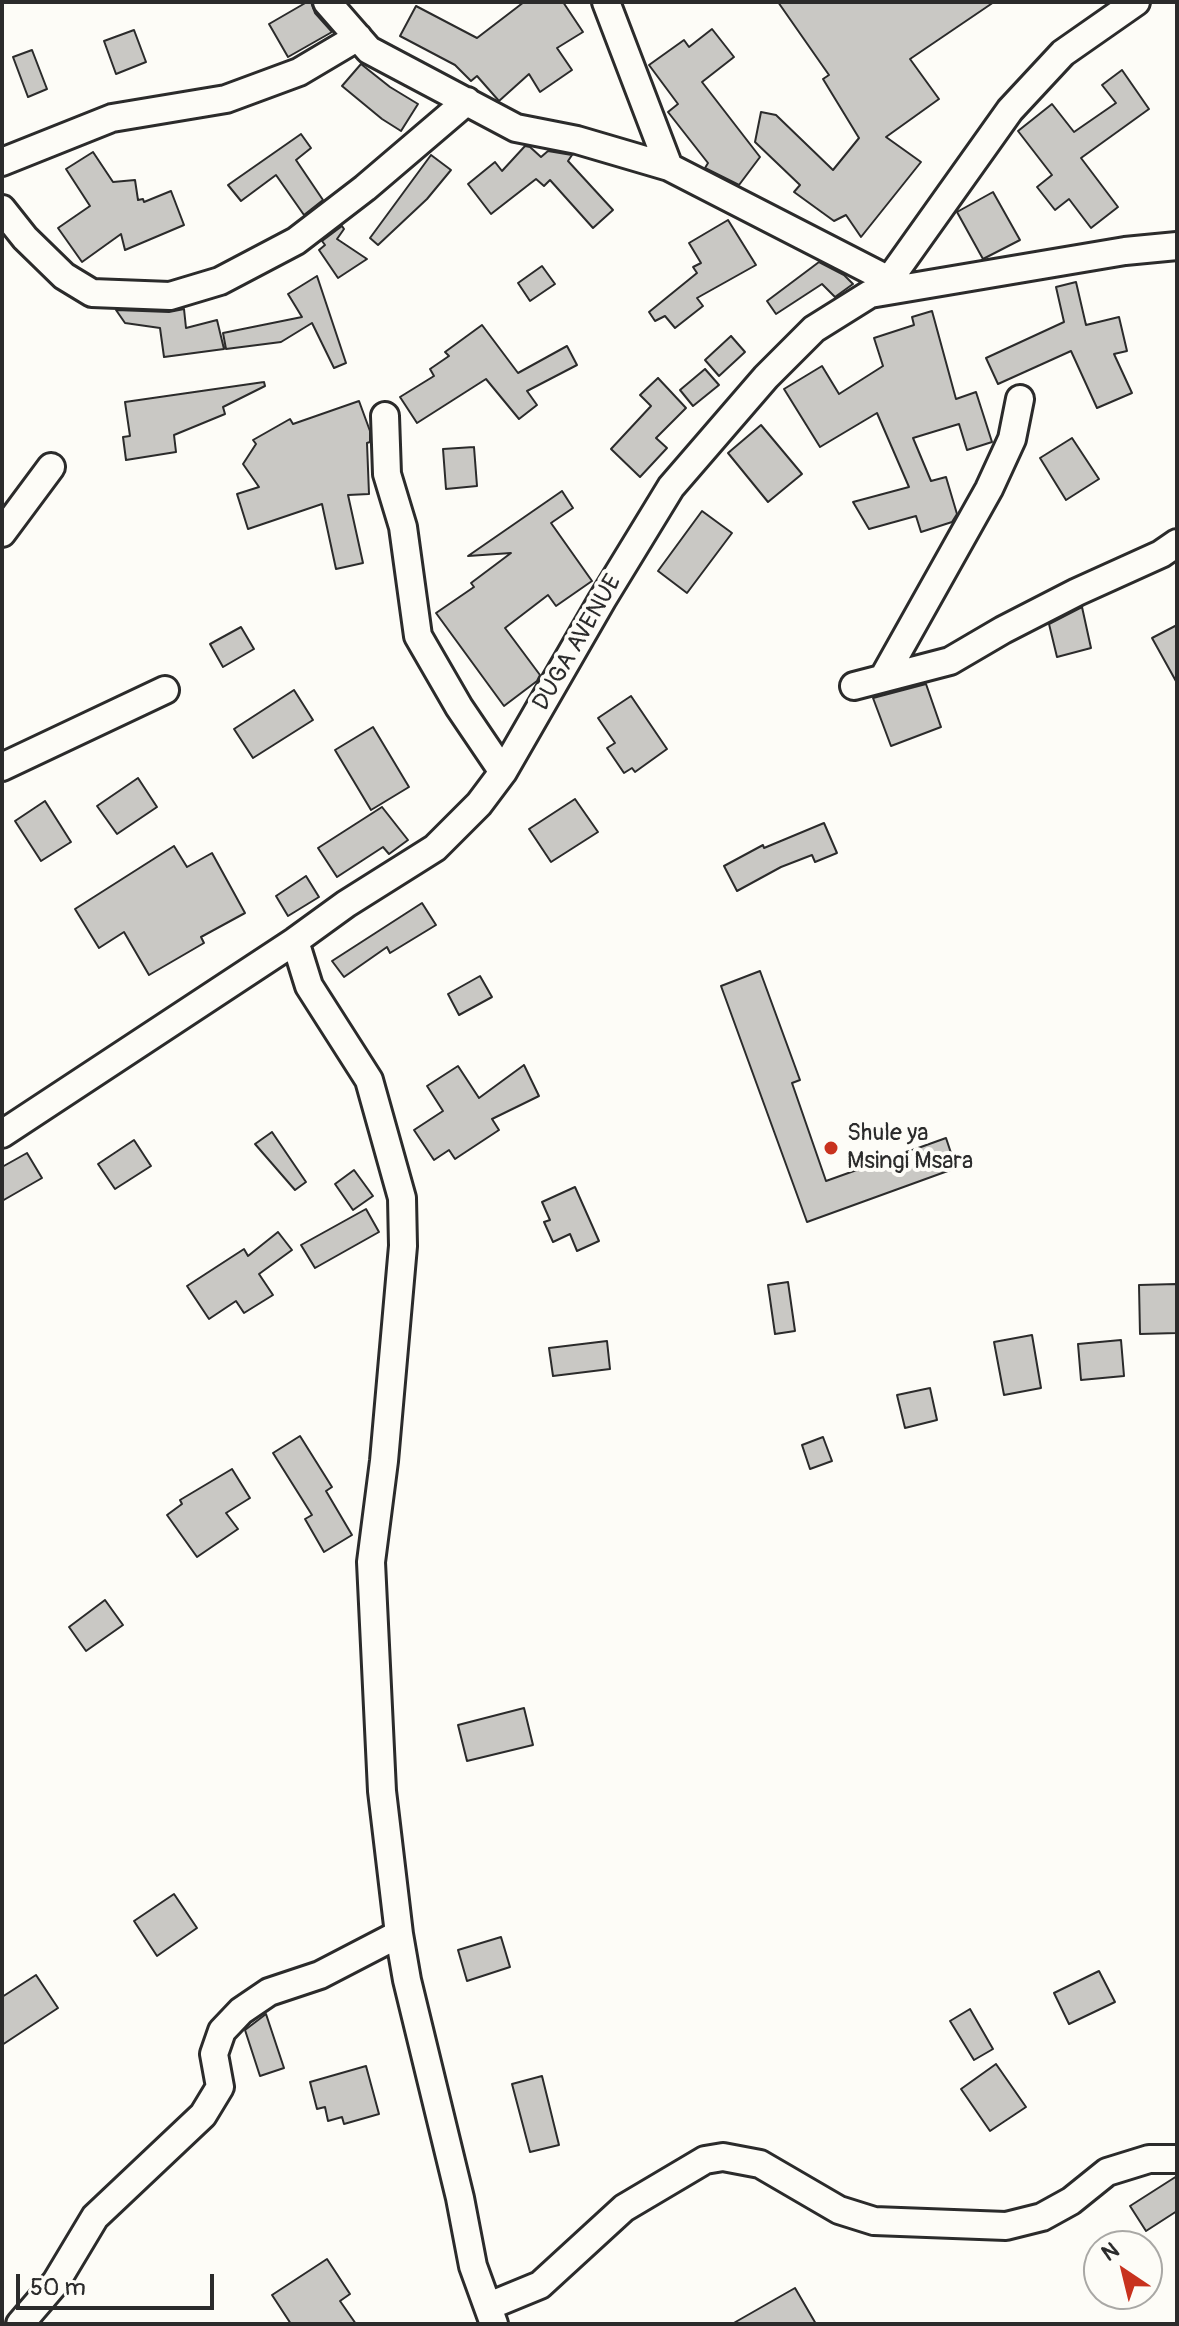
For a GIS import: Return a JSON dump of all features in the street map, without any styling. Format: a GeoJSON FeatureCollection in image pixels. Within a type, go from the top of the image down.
{"type":"FeatureCollection","features":[{"type":"Feature","properties":{"kind":"street"},"geometry":{"type":"LineString","coordinates":[[327,2],[369,50],[516,128],[577,140],[669,167],[880,287],[1010,110],[1063,53],[1136,2]]}},
{"type":"Feature","properties":{"kind":"street"},"geometry":{"type":"LineString","coordinates":[[606,2],[669,167]]}},
{"type":"Feature","properties":{"kind":"street"},"geometry":{"type":"LineString","coordinates":[[2,162],[112,118],[226,99],[299,72],[358,37]]}},
{"type":"Feature","properties":{"kind":"street"},"geometry":{"type":"LineString","coordinates":[[5,220],[64,276],[92,293],[170,296],[220,281],[296,241],[365,188],[467,101]]}},
{"type":"Feature","properties":{"kind":"street","name":"DUGA AVENUE"},"geometry":{"type":"LineString","coordinates":[[2,1134],[435,848],[479,804],[503,772],[671,487],[766,377],[814,329],[880,287],[1177,246]]}},
{"type":"Feature","properties":{"kind":"street"},"geometry":{"type":"LineString","coordinates":[[883,678],[989,489],[1012,439],[1020,399]]}},
{"type":"Feature","properties":{"kind":"street"},"geometry":{"type":"LineString","coordinates":[[385,416],[387,474],[403,527],[418,636],[439,676],[503,772]]}},
{"type":"Feature","properties":{"kind":"street"},"geometry":{"type":"LineString","coordinates":[[2,533],[51,467]]}},
{"type":"Feature","properties":{"kind":"street"},"geometry":{"type":"LineString","coordinates":[[854,686],[950,661],[1015,623],[1161,554],[1177,543]]}},
{"type":"Feature","properties":{"kind":"street"},"geometry":{"type":"LineString","coordinates":[[2,767],[165,690]]}},
{"type":"Feature","properties":{"kind":"street"},"geometry":{"type":"LineString","coordinates":[[295,941],[309,986],[369,1080],[402,1198],[403,1246],[384,1461],[371,1562],[382,1791],[399,1934],[473,2266],[491,2315],[540,2285],[624,2208],[705,2160],[723,2157],[760,2164],[839,2210],[874,2221],[1006,2226],[1042,2217],[1071,2201],[1107,2172],[1149,2159],[1177,2159]]}},
{"type":"Feature","properties":{"kind":"street"},"geometry":{"type":"LineString","coordinates":[[20,2324],[56,2282],[95,2217],[203,2115],[220,2087],[214,2054],[222,2031],[241,2011],[269,1992],[320,1975],[399,1934]]}},
{"type":"Feature","properties":{"kind":"building"},"geometry":{"type":"Polygon","coordinates":[[[311,2],[315,13],[332,32],[288,57],[269,24],[311,2]]]}},
{"type":"Feature","properties":{"kind":"building"},"geometry":{"type":"Polygon","coordinates":[[[524,2],[563,2],[583,32],[557,48],[572,70],[540,92],[529,74],[499,101],[477,76],[471,81],[455,65],[400,36],[416,6],[477,38],[524,2]]]}},
{"type":"Feature","properties":{"kind":"building"},"geometry":{"type":"Polygon","coordinates":[[[778,2],[994,2],[910,59],[939,99],[886,137],[921,162],[861,237],[846,215],[834,221],[794,192],[800,185],[755,142],[761,112],[776,115],[833,170],[859,138],[823,79],[829,75],[778,2]]]}},
{"type":"Feature","properties":{"kind":"building"},"geometry":{"type":"Polygon","coordinates":[[[712,29],[734,57],[702,82],[760,157],[739,185],[705,168],[708,163],[668,112],[678,104],[649,65],[684,40],[689,47],[712,29]]]}},
{"type":"Feature","properties":{"kind":"building"},"geometry":{"type":"Polygon","coordinates":[[[134,30],[146,62],[116,74],[104,41],[134,30]]]}},
{"type":"Feature","properties":{"kind":"building"},"geometry":{"type":"Polygon","coordinates":[[[32,50],[47,89],[28,97],[13,57],[32,50]]]}},
{"type":"Feature","properties":{"kind":"building"},"geometry":{"type":"Polygon","coordinates":[[[361,64],[418,104],[401,131],[342,86],[361,64]]]}},
{"type":"Feature","properties":{"kind":"building"},"geometry":{"type":"Polygon","coordinates":[[[1122,70],[1149,109],[1081,158],[1118,207],[1091,228],[1069,199],[1055,210],[1037,187],[1052,175],[1018,131],[1052,104],[1074,132],[1116,103],[1102,85],[1122,70]]]}},
{"type":"Feature","properties":{"kind":"building"},"geometry":{"type":"Polygon","coordinates":[[[301,134],[311,148],[296,160],[323,200],[304,215],[276,175],[241,201],[228,185],[301,134]]]}},
{"type":"Feature","properties":{"kind":"building"},"geometry":{"type":"Polygon","coordinates":[[[525,146],[541,157],[548,151],[572,155],[568,161],[613,210],[593,228],[550,180],[544,186],[536,179],[491,214],[468,184],[495,162],[502,171],[525,146]]]}},
{"type":"Feature","properties":{"kind":"building"},"geometry":{"type":"Polygon","coordinates":[[[93,152],[113,182],[135,180],[138,200],[143,199],[144,202],[171,191],[184,225],[125,250],[121,234],[82,262],[58,228],[90,206],[66,169],[93,152]]]}},
{"type":"Feature","properties":{"kind":"building"},"geometry":{"type":"Polygon","coordinates":[[[431,155],[451,170],[427,199],[378,245],[370,238],[431,155]]]}},
{"type":"Feature","properties":{"kind":"building"},"geometry":{"type":"Polygon","coordinates":[[[993,192],[1020,240],[983,259],[957,212],[993,192]]]}},
{"type":"Feature","properties":{"kind":"building"},"geometry":{"type":"Polygon","coordinates":[[[728,220],[756,265],[697,298],[703,306],[675,328],[665,316],[655,321],[649,312],[697,273],[693,267],[701,263],[689,243],[728,220]]]}},
{"type":"Feature","properties":{"kind":"building"},"geometry":{"type":"Polygon","coordinates":[[[342,226],[344,229],[337,239],[367,259],[338,278],[319,250],[325,245],[322,241],[342,226]]]}},
{"type":"Feature","properties":{"kind":"building"},"geometry":{"type":"Polygon","coordinates":[[[819,262],[844,275],[853,284],[835,297],[822,284],[776,314],[767,301],[819,262]]]}},
{"type":"Feature","properties":{"kind":"building"},"geometry":{"type":"Polygon","coordinates":[[[542,266],[555,284],[530,301],[518,283],[542,266]]]}},
{"type":"Feature","properties":{"kind":"building"},"geometry":{"type":"Polygon","coordinates":[[[317,276],[346,363],[334,368],[312,323],[281,342],[226,349],[223,333],[302,317],[288,294],[317,276]]]}},
{"type":"Feature","properties":{"kind":"building"},"geometry":{"type":"Polygon","coordinates":[[[1076,282],[1086,325],[1119,317],[1127,351],[1114,354],[1132,393],[1097,408],[1071,351],[998,384],[986,358],[1064,322],[1056,287],[1076,282]]]}},
{"type":"Feature","properties":{"kind":"building"},"geometry":{"type":"Polygon","coordinates":[[[184,309],[186,328],[217,320],[224,349],[164,357],[160,328],[125,323],[116,310],[169,312],[184,309]]]}},
{"type":"Feature","properties":{"kind":"building"},"geometry":{"type":"Polygon","coordinates":[[[932,311],[956,399],[976,392],[992,442],[967,450],[959,424],[913,438],[931,481],[946,477],[957,514],[952,522],[921,532],[916,516],[869,529],[853,502],[909,487],[877,413],[820,447],[784,389],[822,366],[839,394],[883,366],[874,338],[914,325],[912,317],[932,311]]]}},
{"type":"Feature","properties":{"kind":"building"},"geometry":{"type":"Polygon","coordinates":[[[482,325],[518,373],[567,346],[577,365],[527,391],[537,405],[519,419],[486,379],[417,423],[400,397],[434,376],[430,369],[449,356],[445,352],[482,325]]]}},
{"type":"Feature","properties":{"kind":"building"},"geometry":{"type":"Polygon","coordinates":[[[731,336],[745,352],[719,376],[705,360],[731,336]]]}},
{"type":"Feature","properties":{"kind":"building"},"geometry":{"type":"Polygon","coordinates":[[[705,369],[719,385],[693,406],[680,390],[705,369]]]}},
{"type":"Feature","properties":{"kind":"building"},"geometry":{"type":"Polygon","coordinates":[[[658,378],[686,408],[656,438],[667,448],[640,477],[611,449],[651,406],[640,395],[658,378]]]}},
{"type":"Feature","properties":{"kind":"building"},"geometry":{"type":"Polygon","coordinates":[[[264,382],[265,386],[223,407],[225,414],[174,435],[176,452],[126,460],[123,437],[130,436],[125,402],[264,382]]]}},
{"type":"Feature","properties":{"kind":"building"},"geometry":{"type":"Polygon","coordinates":[[[359,401],[370,431],[370,442],[367,443],[369,494],[348,495],[363,563],[336,569],[322,504],[248,529],[237,494],[259,487],[243,464],[256,444],[253,440],[290,419],[293,424],[359,401]]]}},
{"type":"Feature","properties":{"kind":"building"},"geometry":{"type":"Polygon","coordinates":[[[761,425],[802,474],[768,502],[728,453],[761,425]]]}},
{"type":"Feature","properties":{"kind":"building"},"geometry":{"type":"Polygon","coordinates":[[[1072,438],[1099,479],[1066,500],[1040,458],[1072,438]]]}},
{"type":"Feature","properties":{"kind":"building"},"geometry":{"type":"Polygon","coordinates":[[[474,447],[477,486],[446,489],[443,449],[474,447]]]}},
{"type":"Feature","properties":{"kind":"building"},"geometry":{"type":"Polygon","coordinates":[[[562,491],[573,508],[551,523],[592,581],[556,606],[548,595],[505,628],[540,675],[537,681],[504,706],[436,613],[474,587],[471,583],[511,553],[468,556],[562,491]]]}},
{"type":"Feature","properties":{"kind":"building"},"geometry":{"type":"Polygon","coordinates":[[[702,511],[732,533],[687,593],[658,571],[702,511]]]}},
{"type":"Feature","properties":{"kind":"building"},"geometry":{"type":"Polygon","coordinates":[[[1082,607],[1091,648],[1057,657],[1049,624],[1082,607]]]}},
{"type":"Feature","properties":{"kind":"building"},"geometry":{"type":"Polygon","coordinates":[[[1177,625],[1177,683],[1152,638],[1177,625]]]}},
{"type":"Feature","properties":{"kind":"building"},"geometry":{"type":"Polygon","coordinates":[[[241,627],[254,649],[223,667],[210,644],[241,627]]]}},
{"type":"Feature","properties":{"kind":"building"},"geometry":{"type":"Polygon","coordinates":[[[926,684],[941,727],[891,746],[873,698],[926,684]]]}},
{"type":"Feature","properties":{"kind":"building"},"geometry":{"type":"Polygon","coordinates":[[[294,690],[313,720],[253,758],[234,729],[294,690]]]}},
{"type":"Feature","properties":{"kind":"building"},"geometry":{"type":"Polygon","coordinates":[[[631,696],[667,749],[635,772],[632,768],[624,773],[607,748],[615,743],[598,718],[631,696]]]}},
{"type":"Feature","properties":{"kind":"building"},"geometry":{"type":"Polygon","coordinates":[[[373,727],[409,787],[371,810],[335,750],[373,727]]]}},
{"type":"Feature","properties":{"kind":"building"},"geometry":{"type":"Polygon","coordinates":[[[138,778],[157,807],[117,834],[97,806],[138,778]]]}},
{"type":"Feature","properties":{"kind":"building"},"geometry":{"type":"Polygon","coordinates":[[[575,799],[598,832],[551,862],[529,829],[575,799]]]}},
{"type":"Feature","properties":{"kind":"building"},"geometry":{"type":"Polygon","coordinates":[[[45,801],[71,842],[41,861],[15,821],[45,801]]]}},
{"type":"Feature","properties":{"kind":"building"},"geometry":{"type":"Polygon","coordinates":[[[382,807],[408,840],[389,854],[383,847],[337,877],[318,848],[382,807]]]}},
{"type":"Feature","properties":{"kind":"building"},"geometry":{"type":"Polygon","coordinates":[[[824,823],[837,853],[815,862],[812,855],[781,867],[737,891],[724,866],[763,845],[764,848],[824,823]]]}},
{"type":"Feature","properties":{"kind":"building"},"geometry":{"type":"Polygon","coordinates":[[[174,846],[187,867],[212,853],[245,913],[201,937],[204,943],[149,975],[124,932],[99,948],[75,909],[174,846]]]}},
{"type":"Feature","properties":{"kind":"building"},"geometry":{"type":"Polygon","coordinates":[[[306,876],[319,897],[288,916],[276,896],[306,876]]]}},
{"type":"Feature","properties":{"kind":"building"},"geometry":{"type":"Polygon","coordinates":[[[422,903],[436,925],[390,953],[387,947],[344,977],[332,961],[422,903]]]}},
{"type":"Feature","properties":{"kind":"building"},"geometry":{"type":"Polygon","coordinates":[[[760,971],[800,1080],[792,1083],[826,1181],[946,1138],[956,1168],[807,1222],[721,986],[760,971]]]}},
{"type":"Feature","properties":{"kind":"building"},"geometry":{"type":"Polygon","coordinates":[[[480,976],[492,997],[459,1015],[448,994],[480,976]]]}},
{"type":"Feature","properties":{"kind":"building"},"geometry":{"type":"Polygon","coordinates":[[[524,1065],[539,1096],[492,1119],[499,1130],[455,1159],[449,1150],[434,1160],[414,1130],[443,1111],[427,1086],[458,1066],[479,1098],[524,1065]]]}},
{"type":"Feature","properties":{"kind":"building"},"geometry":{"type":"Polygon","coordinates":[[[272,1132],[306,1182],[295,1190],[255,1144],[272,1132]]]}},
{"type":"Feature","properties":{"kind":"building"},"geometry":{"type":"Polygon","coordinates":[[[134,1140],[151,1166],[115,1189],[98,1164],[134,1140]]]}},
{"type":"Feature","properties":{"kind":"building"},"geometry":{"type":"Polygon","coordinates":[[[27,1153],[42,1178],[2,1201],[2,1167],[27,1153]]]}},
{"type":"Feature","properties":{"kind":"building"},"geometry":{"type":"Polygon","coordinates":[[[354,1170],[373,1196],[353,1210],[335,1184],[354,1170]]]}},
{"type":"Feature","properties":{"kind":"building"},"geometry":{"type":"Polygon","coordinates":[[[575,1187],[599,1241],[577,1251],[570,1234],[553,1242],[544,1222],[550,1220],[542,1202],[575,1187]]]}},
{"type":"Feature","properties":{"kind":"building"},"geometry":{"type":"Polygon","coordinates":[[[366,1209],[379,1232],[315,1268],[301,1245],[366,1209]]]}},
{"type":"Feature","properties":{"kind":"building"},"geometry":{"type":"Polygon","coordinates":[[[278,1232],[292,1250],[259,1274],[273,1295],[244,1313],[236,1301],[209,1319],[187,1286],[244,1249],[248,1256],[278,1232]]]}},
{"type":"Feature","properties":{"kind":"building"},"geometry":{"type":"Polygon","coordinates":[[[788,1282],[795,1331],[775,1334],[768,1285],[788,1282]]]}},
{"type":"Feature","properties":{"kind":"building"},"geometry":{"type":"Polygon","coordinates":[[[1176,1284],[1177,1333],[1140,1334],[1139,1285],[1176,1284]]]}},
{"type":"Feature","properties":{"kind":"building"},"geometry":{"type":"Polygon","coordinates":[[[1032,1335],[1041,1388],[1004,1395],[994,1342],[1032,1335]]]}},
{"type":"Feature","properties":{"kind":"building"},"geometry":{"type":"Polygon","coordinates":[[[1121,1340],[1124,1376],[1081,1380],[1078,1344],[1121,1340]]]}},
{"type":"Feature","properties":{"kind":"building"},"geometry":{"type":"Polygon","coordinates":[[[607,1341],[610,1369],[553,1376],[549,1348],[607,1341]]]}},
{"type":"Feature","properties":{"kind":"building"},"geometry":{"type":"Polygon","coordinates":[[[930,1388],[937,1420],[905,1428],[897,1395],[930,1388]]]}},
{"type":"Feature","properties":{"kind":"building"},"geometry":{"type":"Polygon","coordinates":[[[300,1436],[332,1487],[326,1491],[352,1535],[324,1552],[305,1519],[312,1515],[273,1453],[300,1436]]]}},
{"type":"Feature","properties":{"kind":"building"},"geometry":{"type":"Polygon","coordinates":[[[823,1437],[832,1461],[810,1469],[802,1445],[823,1437]]]}},
{"type":"Feature","properties":{"kind":"building"},"geometry":{"type":"Polygon","coordinates":[[[232,1469],[250,1498],[226,1513],[238,1529],[197,1557],[167,1515],[182,1504],[180,1500],[232,1469]]]}},
{"type":"Feature","properties":{"kind":"building"},"geometry":{"type":"Polygon","coordinates":[[[105,1600],[123,1625],[86,1651],[69,1627],[105,1600]]]}},
{"type":"Feature","properties":{"kind":"building"},"geometry":{"type":"Polygon","coordinates":[[[524,1708],[533,1745],[467,1761],[458,1725],[524,1708]]]}},
{"type":"Feature","properties":{"kind":"building"},"geometry":{"type":"Polygon","coordinates":[[[174,1894],[197,1928],[157,1956],[134,1921],[174,1894]]]}},
{"type":"Feature","properties":{"kind":"building"},"geometry":{"type":"Polygon","coordinates":[[[501,1937],[510,1967],[467,1981],[458,1950],[501,1937]]]}},
{"type":"Feature","properties":{"kind":"building"},"geometry":{"type":"Polygon","coordinates":[[[1099,1971],[1115,2002],[1069,2024],[1054,1993],[1099,1971]]]}},
{"type":"Feature","properties":{"kind":"building"},"geometry":{"type":"Polygon","coordinates":[[[36,1975],[58,2008],[2,2045],[2,1997],[36,1975]]]}},
{"type":"Feature","properties":{"kind":"building"},"geometry":{"type":"Polygon","coordinates":[[[970,2009],[993,2049],[974,2060],[950,2021],[970,2009]]]}},
{"type":"Feature","properties":{"kind":"building"},"geometry":{"type":"Polygon","coordinates":[[[266,2014],[284,2068],[260,2076],[245,2030],[266,2014]]]}},
{"type":"Feature","properties":{"kind":"building"},"geometry":{"type":"Polygon","coordinates":[[[996,2064],[1026,2107],[990,2131],[961,2089],[996,2064]]]}},
{"type":"Feature","properties":{"kind":"building"},"geometry":{"type":"Polygon","coordinates":[[[366,2066],[379,2114],[344,2124],[342,2117],[328,2121],[325,2107],[317,2109],[310,2082],[366,2066]]]}},
{"type":"Feature","properties":{"kind":"building"},"geometry":{"type":"Polygon","coordinates":[[[542,2076],[559,2145],[530,2152],[512,2084],[542,2076]]]}},
{"type":"Feature","properties":{"kind":"building"},"geometry":{"type":"Polygon","coordinates":[[[1177,2176],[1177,2211],[1148,2230],[1130,2206],[1177,2176]]]}},
{"type":"Feature","properties":{"kind":"building"},"geometry":{"type":"Polygon","coordinates":[[[327,2259],[350,2294],[340,2301],[356,2324],[291,2324],[272,2295],[327,2259]]]}},
{"type":"Feature","properties":{"kind":"building"},"geometry":{"type":"Polygon","coordinates":[[[795,2288],[816,2324],[732,2324],[795,2288]]]}},
{"type":"Feature","properties":{"kind":"place","name":"Shule ya Msingi Msara"},"geometry":{"type":"Point","coordinates":[831,1148]}}]}
